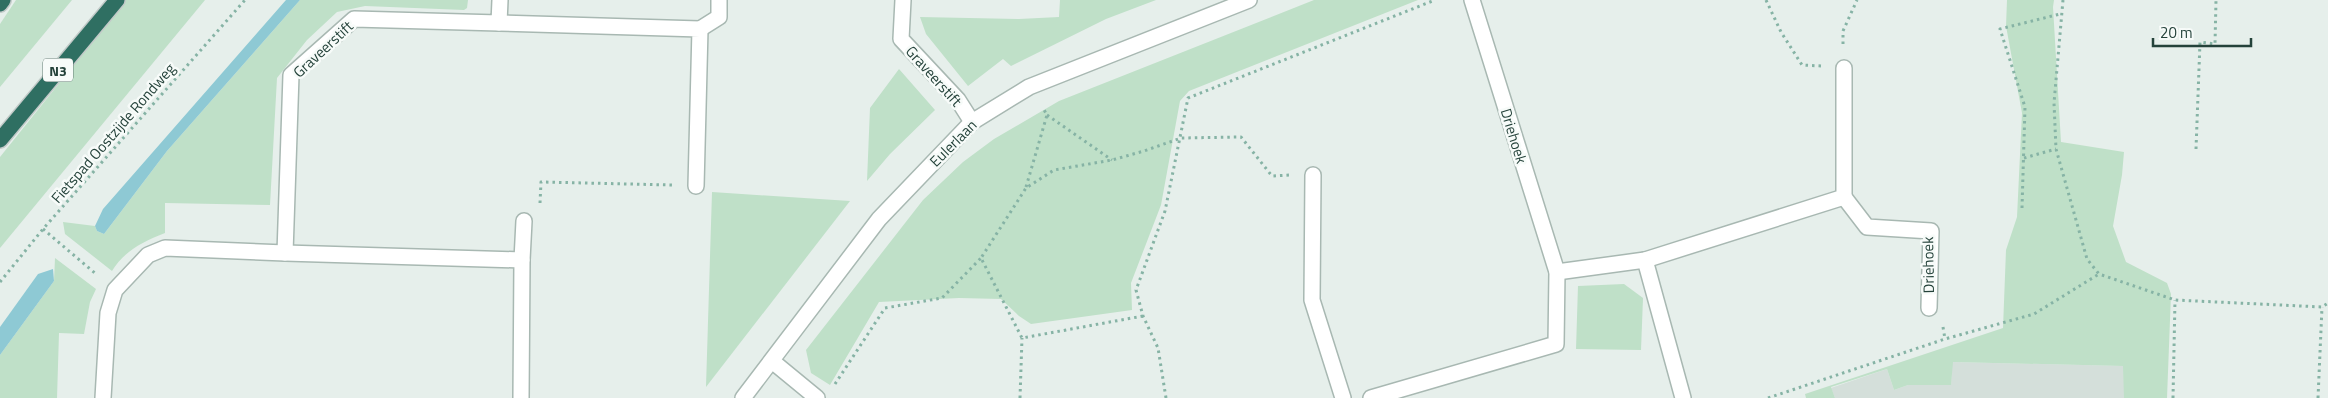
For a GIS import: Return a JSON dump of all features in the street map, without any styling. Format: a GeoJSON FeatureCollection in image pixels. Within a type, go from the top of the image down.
{"type":"FeatureCollection","features":[{"type":"Feature","properties":{"kind":"highway"},"geometry":{"type":"LineString","coordinates":[[0,4],[2,0]]}},
{"type":"Feature","properties":{"kind":"highway","name":"N3"},"geometry":{"type":"LineString","coordinates":[[0,140],[117,0]]}},
{"type":"Feature","properties":{"kind":"street"},"geometry":{"type":"LineString","coordinates":[[499,23],[500,0]]}},
{"type":"Feature","properties":{"kind":"street"},"geometry":{"type":"LineString","coordinates":[[696,186],[700,29],[719,17],[719,0]]}},
{"type":"Feature","properties":{"kind":"street","name":"Graveerstift"},"geometry":{"type":"LineString","coordinates":[[903,0],[902,40],[958,100],[972,122]]}},
{"type":"Feature","properties":{"kind":"street","name":"Eulerlaan"},"geometry":{"type":"LineString","coordinates":[[743,398],[880,219],[972,122],[1029,88],[1249,0]]}},
{"type":"Feature","properties":{"kind":"street","name":"Driehoek"},"geometry":{"type":"LineString","coordinates":[[1371,398],[1556,344],[1557,272],[1472,0]]}},
{"type":"Feature","properties":{"kind":"street","name":"Graveerstift"},"geometry":{"type":"LineString","coordinates":[[284,253],[291,75],[354,19],[700,29]]}},
{"type":"Feature","properties":{"kind":"street"},"geometry":{"type":"LineString","coordinates":[[1557,272],[1645,260],[1844,197],[1844,68]]}},
{"type":"Feature","properties":{"kind":"street"},"geometry":{"type":"LineString","coordinates":[[1313,175],[1312,300],[1343,398]]}},
{"type":"Feature","properties":{"kind":"street","name":"Driehoek"},"geometry":{"type":"LineString","coordinates":[[1844,197],[1867,227],[1930,231],[1929,308]]}},
{"type":"Feature","properties":{"kind":"street"},"geometry":{"type":"LineString","coordinates":[[521,398],[524,221]]}},
{"type":"Feature","properties":{"kind":"street"},"geometry":{"type":"LineString","coordinates":[[103,398],[108,313],[115,290],[148,255],[165,248],[522,260]]}},
{"type":"Feature","properties":{"kind":"street"},"geometry":{"type":"LineString","coordinates":[[1645,260],[1683,398]]}},
{"type":"Feature","properties":{"kind":"street"},"geometry":{"type":"LineString","coordinates":[[772,361],[817,398]]}},
{"type":"Feature","properties":{"kind":"path","name":"Fietspad Oostzijde Rondweg"},"geometry":{"type":"LineString","coordinates":[[0,282],[43,229],[245,0]]}},
{"type":"Feature","properties":{"kind":"path"},"geometry":{"type":"LineString","coordinates":[[1166,398],[1158,348],[1143,316],[1136,290],[1165,211],[1188,98],[1435,0]]}},
{"type":"Feature","properties":{"kind":"path"},"geometry":{"type":"LineString","coordinates":[[1766,0],[1781,32],[1802,65],[1844,68],[1843,31],[1857,0]]}},
{"type":"Feature","properties":{"kind":"path"},"geometry":{"type":"LineString","coordinates":[[2063,0],[2060,14],[2054,103],[2056,149],[2087,259],[2099,274],[2175,300],[2322,307],[2328,303]]}},
{"type":"Feature","properties":{"kind":"path"},"geometry":{"type":"LineString","coordinates":[[2196,149],[2200,42],[2215,44],[2216,0]]}},
{"type":"Feature","properties":{"kind":"path"},"geometry":{"type":"LineString","coordinates":[[2022,208],[2025,107],[2000,29],[2060,14]]}},
{"type":"Feature","properties":{"kind":"path"},"geometry":{"type":"LineString","coordinates":[[1047,115],[1112,160]]}},
{"type":"Feature","properties":{"kind":"path"},"geometry":{"type":"LineString","coordinates":[[831,390],[884,308],[942,298],[981,258],[1026,188],[1054,170],[1112,160],[1181,138],[1241,137],[1272,176],[1313,175]]}},
{"type":"Feature","properties":{"kind":"path"},"geometry":{"type":"LineString","coordinates":[[2024,158],[2056,149]]}},
{"type":"Feature","properties":{"kind":"path"},"geometry":{"type":"LineString","coordinates":[[524,221],[539,221],[541,182],[696,186]]}},
{"type":"Feature","properties":{"kind":"path"},"geometry":{"type":"LineString","coordinates":[[43,229],[115,290]]}},
{"type":"Feature","properties":{"kind":"path"},"geometry":{"type":"LineString","coordinates":[[981,258],[1022,338],[1020,398]]}},
{"type":"Feature","properties":{"kind":"path"},"geometry":{"type":"LineString","coordinates":[[1768,398],[1945,339],[2034,314],[2099,274]]}},
{"type":"Feature","properties":{"kind":"path"},"geometry":{"type":"LineString","coordinates":[[2173,398],[2175,300]]}},
{"type":"Feature","properties":{"kind":"path"},"geometry":{"type":"LineString","coordinates":[[2318,398],[2322,307]]}},
{"type":"Feature","properties":{"kind":"path"},"geometry":{"type":"LineString","coordinates":[[1022,338],[1143,316]]}},
{"type":"Feature","properties":{"kind":"shaded area"},"geometry":{"type":"Polygon","coordinates":[[[1952,362],[2124,366],[2124,398],[1835,398],[1831,388],[1887,369],[1894,390],[1908,385],[1951,385],[1952,362]]]}},
{"type":"Feature","properties":{"kind":"green space"},"geometry":{"type":"Polygon","coordinates":[[[16,0],[72,0],[0,87],[0,24],[16,0]]]}},
{"type":"Feature","properties":{"kind":"green space"},"geometry":{"type":"Polygon","coordinates":[[[126,0],[205,0],[0,248],[0,157],[126,0]]]}},
{"type":"Feature","properties":{"kind":"green space"},"geometry":{"type":"Polygon","coordinates":[[[300,0],[468,0],[467,8],[464,10],[365,6],[337,12],[307,40],[277,78],[270,205],[165,203],[165,233],[129,252],[112,271],[65,234],[63,222],[95,226],[97,231],[104,234],[167,151],[300,0]]]}},
{"type":"Feature","properties":{"kind":"green space"},"geometry":{"type":"Polygon","coordinates":[[[1060,0],[1156,0],[1106,19],[1011,66],[1003,59],[968,86],[926,34],[920,17],[1019,19],[1059,17],[1060,0]]]}},
{"type":"Feature","properties":{"kind":"green space"},"geometry":{"type":"Polygon","coordinates":[[[1314,0],[1418,0],[1189,91],[1180,101],[1161,205],[1131,283],[1132,310],[1031,324],[1019,316],[1001,299],[959,298],[879,302],[830,385],[811,373],[806,350],[923,200],[963,162],[994,139],[1059,101],[1314,0]]]}},
{"type":"Feature","properties":{"kind":"green space"},"geometry":{"type":"Polygon","coordinates":[[[2007,0],[2054,0],[2061,142],[2124,152],[2113,226],[2126,262],[2167,283],[2171,294],[2167,398],[2124,398],[2123,366],[1953,362],[1951,385],[1908,385],[1894,390],[1887,369],[1831,387],[1835,398],[1806,398],[1805,394],[2003,328],[2006,250],[2017,217],[2022,113],[2006,26],[2007,0]]]}},
{"type":"Feature","properties":{"kind":"green space"},"geometry":{"type":"Polygon","coordinates":[[[899,69],[935,110],[890,154],[867,181],[870,108],[899,69]]]}},
{"type":"Feature","properties":{"kind":"green space"},"geometry":{"type":"Polygon","coordinates":[[[712,192],[850,201],[706,387],[712,192]]]}},
{"type":"Feature","properties":{"kind":"green space"},"geometry":{"type":"Polygon","coordinates":[[[55,258],[96,289],[90,302],[84,334],[59,333],[57,398],[0,398],[0,355],[54,281],[55,258]]]}},
{"type":"Feature","properties":{"kind":"green space"},"geometry":{"type":"Polygon","coordinates":[[[1624,284],[1643,298],[1641,350],[1576,349],[1578,286],[1624,284]]]}},
{"type":"Feature","properties":{"kind":"water"},"geometry":{"type":"Polygon","coordinates":[[[286,0],[300,0],[167,151],[104,234],[97,231],[95,226],[103,209],[286,0]]]}},
{"type":"Feature","properties":{"kind":"water"},"geometry":{"type":"Polygon","coordinates":[[[53,269],[54,281],[0,355],[0,327],[38,274],[53,269]]]}}]}
